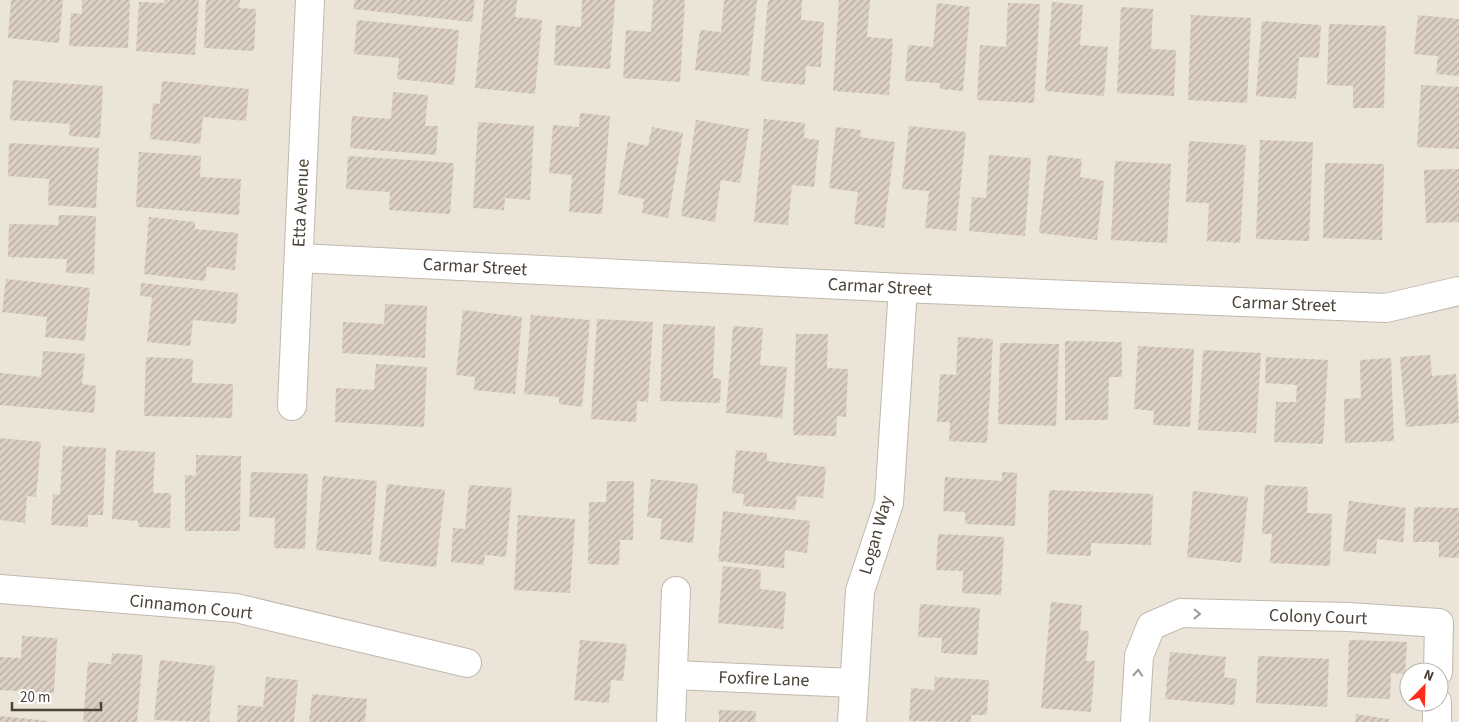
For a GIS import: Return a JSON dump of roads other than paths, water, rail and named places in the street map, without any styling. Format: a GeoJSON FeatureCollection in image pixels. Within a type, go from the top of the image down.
{"type":"FeatureCollection","features":[{"type":"Feature","properties":{"kind":"street","name":"Etta Avenue"},"geometry":{"type":"LineString","coordinates":[[292,406],[310,0]]}},
{"type":"Feature","properties":{"kind":"street","name":"Carmar Street"},"geometry":{"type":"LineString","coordinates":[[299,258],[903,288],[1386,308],[1459,291]]}},
{"type":"Feature","properties":{"kind":"street","name":"Logan Way"},"geometry":{"type":"LineString","coordinates":[[852,722],[860,591],[889,503],[903,288]]}},
{"type":"Feature","properties":{"kind":"street","name":"Cinnamon Court"},"geometry":{"type":"LineString","coordinates":[[0,589],[236,608],[467,663]]}},
{"type":"Feature","properties":{"kind":"street"},"geometry":{"type":"LineString","coordinates":[[672,722],[676,591]]}},
{"type":"Feature","properties":{"kind":"street","name":"Colony Court"},"geometry":{"type":"LineString","coordinates":[[1135,722],[1139,656],[1151,626],[1181,613],[1348,617],[1439,623],[1438,662]]}},
{"type":"Feature","properties":{"kind":"street","name":"Foxfire Lane"},"geometry":{"type":"LineString","coordinates":[[674,675],[854,683]]}}]}
